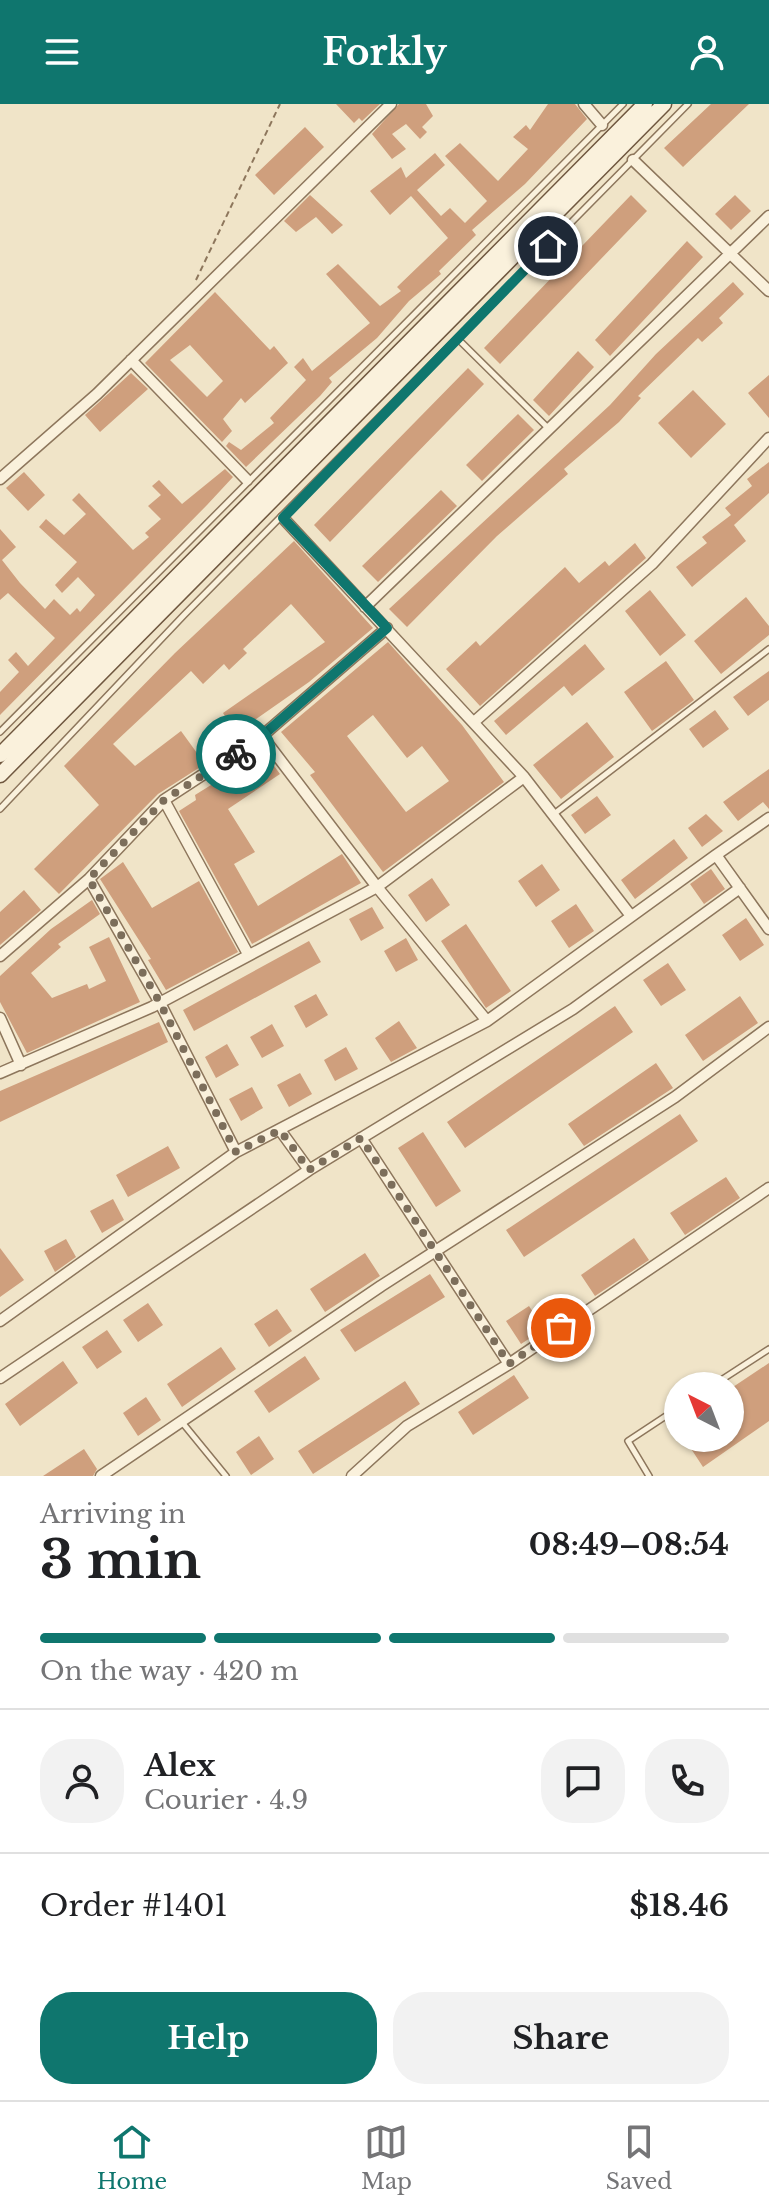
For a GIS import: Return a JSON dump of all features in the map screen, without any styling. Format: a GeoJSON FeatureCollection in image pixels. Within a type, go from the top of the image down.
{"type":"FeatureCollection","features":[{"type":"Feature","properties":{"kind":"main road"},"geometry":{"type":"LineString","coordinates":[[0,755],[645,104]]}},
{"type":"Feature","properties":{"kind":"main road"},"geometry":{"type":"LineString","coordinates":[[0,775],[664,104]]}},
{"type":"Feature","properties":{"kind":"street"},"geometry":{"type":"LineString","coordinates":[[0,479],[131,360],[391,104]]}},
{"type":"Feature","properties":{"kind":"street"},"geometry":{"type":"LineString","coordinates":[[584,104],[602,125]]}},
{"type":"Feature","properties":{"kind":"street"},"geometry":{"type":"LineString","coordinates":[[633,160],[732,252],[769,291]]}},
{"type":"Feature","properties":{"kind":"street"},"geometry":{"type":"LineString","coordinates":[[365,607],[769,216]]}},
{"type":"Feature","properties":{"kind":"street"},"geometry":{"type":"LineString","coordinates":[[131,360],[247,480]]}},
{"type":"Feature","properties":{"kind":"street"},"geometry":{"type":"LineString","coordinates":[[474,722],[652,564],[769,438]]}},
{"type":"Feature","properties":{"kind":"street"},"geometry":{"type":"LineString","coordinates":[[283,518],[524,777],[631,916]]}},
{"type":"Feature","properties":{"kind":"street"},"geometry":{"type":"LineString","coordinates":[[0,956],[89,879],[164,800],[262,736],[387,628]]}},
{"type":"Feature","properties":{"kind":"street"},"geometry":{"type":"LineString","coordinates":[[262,736],[377,887],[487,1021]]}},
{"type":"Feature","properties":{"kind":"street"},"geometry":{"type":"LineString","coordinates":[[0,1073],[160,1003],[377,887],[524,777]]}},
{"type":"Feature","properties":{"kind":"street"},"geometry":{"type":"LineString","coordinates":[[164,800],[248,954]]}},
{"type":"Feature","properties":{"kind":"street"},"geometry":{"type":"LineString","coordinates":[[0,1321],[236,1152],[487,1021],[769,818]]}},
{"type":"Feature","properties":{"kind":"street"},"geometry":{"type":"LineString","coordinates":[[716,855],[769,929]]}},
{"type":"Feature","properties":{"kind":"street"},"geometry":{"type":"LineString","coordinates":[[89,879],[160,1003],[236,1152]]}},
{"type":"Feature","properties":{"kind":"street"},"geometry":{"type":"LineString","coordinates":[[0,1378],[309,1170],[573,1009],[740,888]]}},
{"type":"Feature","properties":{"kind":"street"},"geometry":{"type":"LineString","coordinates":[[0,1018],[21,1065]]}},
{"type":"Feature","properties":{"kind":"street"},"geometry":{"type":"LineString","coordinates":[[101,1476],[437,1250],[675,1097],[769,1027]]}},
{"type":"Feature","properties":{"kind":"street"},"geometry":{"type":"LineString","coordinates":[[280,1130],[309,1170]]}},
{"type":"Feature","properties":{"kind":"street"},"geometry":{"type":"LineString","coordinates":[[361,1138],[509,1364]]}},
{"type":"Feature","properties":{"kind":"street"},"geometry":{"type":"LineString","coordinates":[[352,1476],[407,1426],[509,1364],[769,1188]]}},
{"type":"Feature","properties":{"kind":"lane"},"geometry":{"type":"LineString","coordinates":[[0,732],[623,104]]}},
{"type":"Feature","properties":{"kind":"lane"},"geometry":{"type":"LineString","coordinates":[[0,809],[184,615],[688,104]]}},
{"type":"Feature","properties":{"kind":"lane"},"geometry":{"type":"LineString","coordinates":[[458,339],[550,430]]}},
{"type":"Feature","properties":{"kind":"lane"},"geometry":{"type":"LineString","coordinates":[[554,814],[769,649]]}},
{"type":"Feature","properties":{"kind":"lane"},"geometry":{"type":"LineString","coordinates":[[734,1372],[769,1349]]}},
{"type":"Feature","properties":{"kind":"lane"},"geometry":{"type":"LineString","coordinates":[[649,1476],[628,1441],[664,1417]]}},
{"type":"Feature","properties":{"kind":"lane"},"geometry":{"type":"LineString","coordinates":[[180,1420],[226,1476]]}},
{"type":"Feature","properties":{"kind":"path"},"geometry":{"type":"LineString","coordinates":[[191,291],[280,104]]}},
{"type":"Feature","properties":{"kind":"building"},"geometry":{"type":"Polygon","coordinates":[[[336,104],[380,104],[362,121],[359,118],[354,123],[336,104]]]}},
{"type":"Feature","properties":{"kind":"building"},"geometry":{"type":"Polygon","coordinates":[[[399,104],[426,104],[433,116],[422,127],[427,132],[420,139],[406,124],[392,134],[406,149],[392,159],[372,134],[399,104]]]}},
{"type":"Feature","properties":{"kind":"building"},"geometry":{"type":"Polygon","coordinates":[[[548,104],[575,104],[587,119],[525,184],[472,230],[476,235],[439,271],[441,274],[409,301],[377,338],[329,378],[332,382],[320,396],[246,467],[226,446],[229,442],[241,450],[274,423],[270,418],[306,380],[294,367],[303,358],[312,371],[370,323],[326,274],[338,264],[380,306],[401,291],[397,287],[448,238],[411,196],[390,215],[370,191],[401,167],[406,178],[435,153],[445,165],[417,190],[441,216],[450,208],[465,223],[487,201],[445,156],[460,143],[498,181],[528,149],[513,137],[526,125],[530,130],[548,104]]]}},
{"type":"Feature","properties":{"kind":"building"},"geometry":{"type":"Polygon","coordinates":[[[711,104],[749,104],[683,167],[664,148],[711,104]]]}},
{"type":"Feature","properties":{"kind":"building"},"geometry":{"type":"Polygon","coordinates":[[[305,127],[324,147],[274,195],[255,175],[305,127]]]}},
{"type":"Feature","properties":{"kind":"building"},"geometry":{"type":"Polygon","coordinates":[[[310,195],[343,225],[332,234],[316,217],[296,232],[284,221],[310,195]]]}},
{"type":"Feature","properties":{"kind":"building"},"geometry":{"type":"Polygon","coordinates":[[[631,195],[647,211],[500,364],[484,348],[631,195]]]}},
{"type":"Feature","properties":{"kind":"building"},"geometry":{"type":"Polygon","coordinates":[[[735,195],[751,211],[731,230],[715,214],[735,195]]]}},
{"type":"Feature","properties":{"kind":"building"},"geometry":{"type":"Polygon","coordinates":[[[687,241],[703,257],[610,356],[595,340],[687,241]]]}},
{"type":"Feature","properties":{"kind":"building"},"geometry":{"type":"Polygon","coordinates":[[[733,282],[744,294],[719,318],[723,323],[702,342],[698,338],[638,396],[641,398],[619,422],[564,469],[568,474],[497,536],[407,627],[389,609],[610,405],[656,354],[733,282]]]}},
{"type":"Feature","properties":{"kind":"building"},"geometry":{"type":"Polygon","coordinates":[[[215,292],[270,350],[274,346],[288,363],[245,403],[241,398],[223,419],[232,431],[222,442],[145,363],[215,292]],[[190,345],[170,360],[207,397],[223,381],[190,345]]]}},
{"type":"Feature","properties":{"kind":"building"},"geometry":{"type":"Polygon","coordinates":[[[578,351],[594,367],[549,416],[533,400],[578,351]]]}},
{"type":"Feature","properties":{"kind":"building"},"geometry":{"type":"Polygon","coordinates":[[[468,368],[484,384],[330,542],[314,525],[468,368]]]}},
{"type":"Feature","properties":{"kind":"building"},"geometry":{"type":"Polygon","coordinates":[[[131,373],[148,389],[100,432],[85,415],[131,373]]]}},
{"type":"Feature","properties":{"kind":"building"},"geometry":{"type":"Polygon","coordinates":[[[769,375],[769,418],[748,393],[769,375]]]}},
{"type":"Feature","properties":{"kind":"building"},"geometry":{"type":"Polygon","coordinates":[[[693,390],[726,424],[691,458],[658,423],[693,390]]]}},
{"type":"Feature","properties":{"kind":"building"},"geometry":{"type":"Polygon","coordinates":[[[518,414],[534,430],[482,481],[466,465],[518,414]]]}},
{"type":"Feature","properties":{"kind":"building"},"geometry":{"type":"Polygon","coordinates":[[[769,462],[769,493],[734,525],[746,541],[692,587],[676,567],[707,543],[702,537],[731,515],[725,508],[752,486],[747,479],[769,462]]]}},
{"type":"Feature","properties":{"kind":"building"},"geometry":{"type":"Polygon","coordinates":[[[225,469],[233,477],[0,715],[0,692],[19,672],[8,660],[16,652],[28,666],[55,638],[8,593],[0,600],[0,529],[16,547],[2,560],[20,583],[45,609],[54,599],[70,615],[77,608],[80,612],[95,595],[78,577],[62,593],[55,585],[77,562],[39,527],[46,519],[64,535],[86,514],[72,500],[79,493],[133,550],[149,537],[145,533],[161,519],[148,506],[161,495],[152,486],[159,480],[182,504],[225,469]]]}},
{"type":"Feature","properties":{"kind":"building"},"geometry":{"type":"Polygon","coordinates":[[[24,472],[45,495],[28,511],[6,488],[24,472]]]}},
{"type":"Feature","properties":{"kind":"building"},"geometry":{"type":"Polygon","coordinates":[[[441,490],[457,506],[378,582],[362,566],[441,490]]]}},
{"type":"Feature","properties":{"kind":"building"},"geometry":{"type":"Polygon","coordinates":[[[294,541],[373,628],[309,682],[236,733],[223,713],[325,642],[291,604],[243,649],[247,653],[229,670],[224,664],[203,684],[191,671],[113,744],[135,766],[181,731],[205,764],[158,794],[59,894],[34,869],[99,805],[64,766],[175,653],[294,541]]]}},
{"type":"Feature","properties":{"kind":"building"},"geometry":{"type":"Polygon","coordinates":[[[635,543],[646,558],[480,706],[446,669],[476,641],[480,646],[565,567],[579,583],[605,561],[609,566],[635,543]]]}},
{"type":"Feature","properties":{"kind":"building"},"geometry":{"type":"Polygon","coordinates":[[[650,590],[686,635],[660,656],[625,611],[650,590]]]}},
{"type":"Feature","properties":{"kind":"building"},"geometry":{"type":"Polygon","coordinates":[[[746,597],[769,626],[769,635],[721,674],[694,641],[746,597]]]}},
{"type":"Feature","properties":{"kind":"building"},"geometry":{"type":"Polygon","coordinates":[[[388,642],[462,725],[504,782],[383,872],[310,775],[315,772],[281,732],[388,642]],[[373,715],[347,736],[406,812],[449,781],[422,746],[407,758],[373,715]]]}},
{"type":"Feature","properties":{"kind":"building"},"geometry":{"type":"Polygon","coordinates":[[[585,644],[605,669],[572,696],[564,686],[506,735],[494,721],[585,644]]]}},
{"type":"Feature","properties":{"kind":"building"},"geometry":{"type":"Polygon","coordinates":[[[666,661],[694,700],[652,731],[624,692],[666,661]]]}},
{"type":"Feature","properties":{"kind":"building"},"geometry":{"type":"Polygon","coordinates":[[[769,671],[769,700],[748,716],[733,697],[769,671]]]}},
{"type":"Feature","properties":{"kind":"building"},"geometry":{"type":"Polygon","coordinates":[[[715,710],[729,729],[703,748],[689,729],[715,710]]]}},
{"type":"Feature","properties":{"kind":"building"},"geometry":{"type":"Polygon","coordinates":[[[587,722],[614,757],[561,799],[533,765],[587,722]]]}},
{"type":"Feature","properties":{"kind":"building"},"geometry":{"type":"Polygon","coordinates":[[[264,752],[280,774],[228,809],[255,852],[234,864],[258,906],[342,854],[361,883],[252,944],[179,811],[196,800],[195,795],[264,752]]]}},
{"type":"Feature","properties":{"kind":"building"},"geometry":{"type":"Polygon","coordinates":[[[769,769],[769,809],[763,802],[738,821],[723,802],[769,769]]]}},
{"type":"Feature","properties":{"kind":"building"},"geometry":{"type":"Polygon","coordinates":[[[597,796],[611,815],[585,834],[571,815],[597,796]]]}},
{"type":"Feature","properties":{"kind":"building"},"geometry":{"type":"Polygon","coordinates":[[[706,814],[723,831],[702,847],[688,828],[706,814]]]}},
{"type":"Feature","properties":{"kind":"building"},"geometry":{"type":"Polygon","coordinates":[[[674,839],[688,858],[635,899],[621,880],[674,839]]]}},
{"type":"Feature","properties":{"kind":"building"},"geometry":{"type":"Polygon","coordinates":[[[123,862],[152,908],[199,881],[238,952],[166,990],[148,960],[151,959],[100,879],[123,862]]]}},
{"type":"Feature","properties":{"kind":"building"},"geometry":{"type":"Polygon","coordinates":[[[542,864],[560,890],[536,907],[518,881],[542,864]]]}},
{"type":"Feature","properties":{"kind":"building"},"geometry":{"type":"Polygon","coordinates":[[[711,869],[725,889],[704,904],[690,884],[711,869]]]}},
{"type":"Feature","properties":{"kind":"building"},"geometry":{"type":"Polygon","coordinates":[[[432,878],[450,905],[426,922],[408,895],[432,878]]]}},
{"type":"Feature","properties":{"kind":"building"},"geometry":{"type":"Polygon","coordinates":[[[24,890],[41,910],[0,945],[0,912],[24,890]]]}},
{"type":"Feature","properties":{"kind":"building"},"geometry":{"type":"Polygon","coordinates":[[[92,900],[100,914],[58,944],[61,947],[31,973],[52,998],[87,984],[89,989],[106,981],[89,947],[109,937],[140,1002],[27,1053],[0,1002],[0,976],[51,929],[92,900]]]}},
{"type":"Feature","properties":{"kind":"building"},"geometry":{"type":"Polygon","coordinates":[[[576,904],[594,931],[569,948],[551,921],[576,904]]]}},
{"type":"Feature","properties":{"kind":"building"},"geometry":{"type":"Polygon","coordinates":[[[372,907],[384,928],[361,941],[349,919],[372,907]]]}},
{"type":"Feature","properties":{"kind":"building"},"geometry":{"type":"Polygon","coordinates":[[[746,918],[764,945],[740,961],[722,935],[746,918]]]}},
{"type":"Feature","properties":{"kind":"building"},"geometry":{"type":"Polygon","coordinates":[[[466,924],[511,991],[486,1008],[441,941],[466,924]]]}},
{"type":"Feature","properties":{"kind":"building"},"geometry":{"type":"Polygon","coordinates":[[[406,938],[418,960],[396,972],[384,951],[406,938]]]}},
{"type":"Feature","properties":{"kind":"building"},"geometry":{"type":"Polygon","coordinates":[[[309,941],[321,962],[194,1031],[183,1010],[309,941]]]}},
{"type":"Feature","properties":{"kind":"building"},"geometry":{"type":"Polygon","coordinates":[[[668,963],[686,990],[661,1006],[643,980],[668,963]]]}},
{"type":"Feature","properties":{"kind":"building"},"geometry":{"type":"Polygon","coordinates":[[[316,994],[328,1015],[306,1028],[294,1006],[316,994]]]}},
{"type":"Feature","properties":{"kind":"building"},"geometry":{"type":"Polygon","coordinates":[[[740,996],[758,1023],[703,1061],[685,1035],[740,996]]]}},
{"type":"Feature","properties":{"kind":"building"},"geometry":{"type":"Polygon","coordinates":[[[615,1006],[633,1032],[465,1148],[447,1122],[615,1006]]]}},
{"type":"Feature","properties":{"kind":"building"},"geometry":{"type":"Polygon","coordinates":[[[399,1021],[417,1048],[391,1062],[375,1038],[399,1021]]]}},
{"type":"Feature","properties":{"kind":"building"},"geometry":{"type":"Polygon","coordinates":[[[159,1022],[168,1042],[0,1122],[0,1091],[159,1022]]]}},
{"type":"Feature","properties":{"kind":"building"},"geometry":{"type":"Polygon","coordinates":[[[272,1024],[284,1046],[262,1058],[250,1037],[272,1024]]]}},
{"type":"Feature","properties":{"kind":"building"},"geometry":{"type":"Polygon","coordinates":[[[227,1044],[239,1065],[216,1078],[205,1057],[227,1044]]]}},
{"type":"Feature","properties":{"kind":"building"},"geometry":{"type":"Polygon","coordinates":[[[346,1047],[358,1069],[335,1081],[324,1060],[346,1047]]]}},
{"type":"Feature","properties":{"kind":"building"},"geometry":{"type":"Polygon","coordinates":[[[656,1063],[673,1088],[584,1146],[568,1124],[656,1063]]]}},
{"type":"Feature","properties":{"kind":"building"},"geometry":{"type":"Polygon","coordinates":[[[300,1073],[312,1094],[289,1107],[277,1085],[300,1073]]]}},
{"type":"Feature","properties":{"kind":"building"},"geometry":{"type":"Polygon","coordinates":[[[252,1087],[263,1108],[241,1121],[229,1099],[252,1087]]]}},
{"type":"Feature","properties":{"kind":"building"},"geometry":{"type":"Polygon","coordinates":[[[680,1114],[698,1141],[524,1257],[506,1230],[680,1114]]]}},
{"type":"Feature","properties":{"kind":"building"},"geometry":{"type":"Polygon","coordinates":[[[423,1132],[461,1191],[436,1207],[398,1148],[423,1132]]]}},
{"type":"Feature","properties":{"kind":"building"},"geometry":{"type":"Polygon","coordinates":[[[168,1146],[180,1168],[128,1197],[116,1175],[168,1146]]]}},
{"type":"Feature","properties":{"kind":"building"},"geometry":{"type":"Polygon","coordinates":[[[726,1177],[740,1198],[685,1235],[670,1213],[726,1177]]]}},
{"type":"Feature","properties":{"kind":"building"},"geometry":{"type":"Polygon","coordinates":[[[113,1199],[124,1220],[102,1233],[90,1211],[113,1199]]]}},
{"type":"Feature","properties":{"kind":"building"},"geometry":{"type":"Polygon","coordinates":[[[634,1238],[649,1260],[595,1296],[581,1275],[634,1238]]]}},
{"type":"Feature","properties":{"kind":"building"},"geometry":{"type":"Polygon","coordinates":[[[66,1239],[76,1257],[55,1272],[44,1251],[66,1239]]]}},
{"type":"Feature","properties":{"kind":"building"},"geometry":{"type":"Polygon","coordinates":[[[0,1248],[24,1280],[0,1297],[0,1248]]]}},
{"type":"Feature","properties":{"kind":"building"},"geometry":{"type":"Polygon","coordinates":[[[365,1253],[380,1276],[325,1312],[310,1289],[365,1253]]]}},
{"type":"Feature","properties":{"kind":"building"},"geometry":{"type":"Polygon","coordinates":[[[430,1274],[445,1297],[355,1352],[340,1330],[430,1274]]]}},
{"type":"Feature","properties":{"kind":"building"},"geometry":{"type":"Polygon","coordinates":[[[148,1303],[163,1325],[138,1342],[123,1320],[148,1303]]]}},
{"type":"Feature","properties":{"kind":"building"},"geometry":{"type":"Polygon","coordinates":[[[529,1306],[544,1329],[521,1344],[506,1321],[529,1306]]]}},
{"type":"Feature","properties":{"kind":"building"},"geometry":{"type":"Polygon","coordinates":[[[277,1309],[292,1331],[269,1347],[254,1324],[277,1309]]]}},
{"type":"Feature","properties":{"kind":"building"},"geometry":{"type":"Polygon","coordinates":[[[107,1330],[122,1352],[97,1369],[82,1347],[107,1330]]]}},
{"type":"Feature","properties":{"kind":"building"},"geometry":{"type":"Polygon","coordinates":[[[221,1347],[236,1369],[182,1407],[167,1384],[221,1347]]]}},
{"type":"Feature","properties":{"kind":"building"},"geometry":{"type":"Polygon","coordinates":[[[305,1356],[320,1379],[269,1413],[254,1391],[305,1356]]]}},
{"type":"Feature","properties":{"kind":"building"},"geometry":{"type":"Polygon","coordinates":[[[63,1361],[78,1383],[20,1426],[5,1404],[63,1361]]]}},
{"type":"Feature","properties":{"kind":"building"},"geometry":{"type":"Polygon","coordinates":[[[769,1363],[769,1421],[744,1438],[744,1380],[769,1363]]]}},
{"type":"Feature","properties":{"kind":"building"},"geometry":{"type":"Polygon","coordinates":[[[514,1375],[529,1398],[473,1435],[458,1412],[514,1375]]]}},
{"type":"Feature","properties":{"kind":"building"},"geometry":{"type":"Polygon","coordinates":[[[405,1381],[420,1404],[313,1474],[298,1451],[405,1381]]]}},
{"type":"Feature","properties":{"kind":"building"},"geometry":{"type":"Polygon","coordinates":[[[146,1397],[161,1420],[138,1436],[123,1413],[146,1397]]]}},
{"type":"Feature","properties":{"kind":"building"},"geometry":{"type":"Polygon","coordinates":[[[259,1436],[274,1459],[251,1475],[236,1452],[259,1436]]]}},
{"type":"Feature","properties":{"kind":"building"},"geometry":{"type":"Polygon","coordinates":[[[84,1449],[97,1469],[93,1476],[43,1476],[84,1449]]]}},
{"type":"Feature","properties":{"kind":"building"},"geometry":{"type":"Polygon","coordinates":[[[693,1452],[725,1452],[703,1467],[693,1452]]]}},
{"type":"Feature","properties":{"kind":"way so far"},"geometry":{"type":"LineString","coordinates":[[236,754],[164,800],[89,879],[160,1003],[236,1152],[280,1130],[309,1170],[361,1138],[509,1364],[561,1328]]}},
{"type":"Feature","properties":{"kind":"route"},"geometry":{"type":"LineString","coordinates":[[236,754],[262,736],[387,628],[283,518],[548,246]]}}]}
